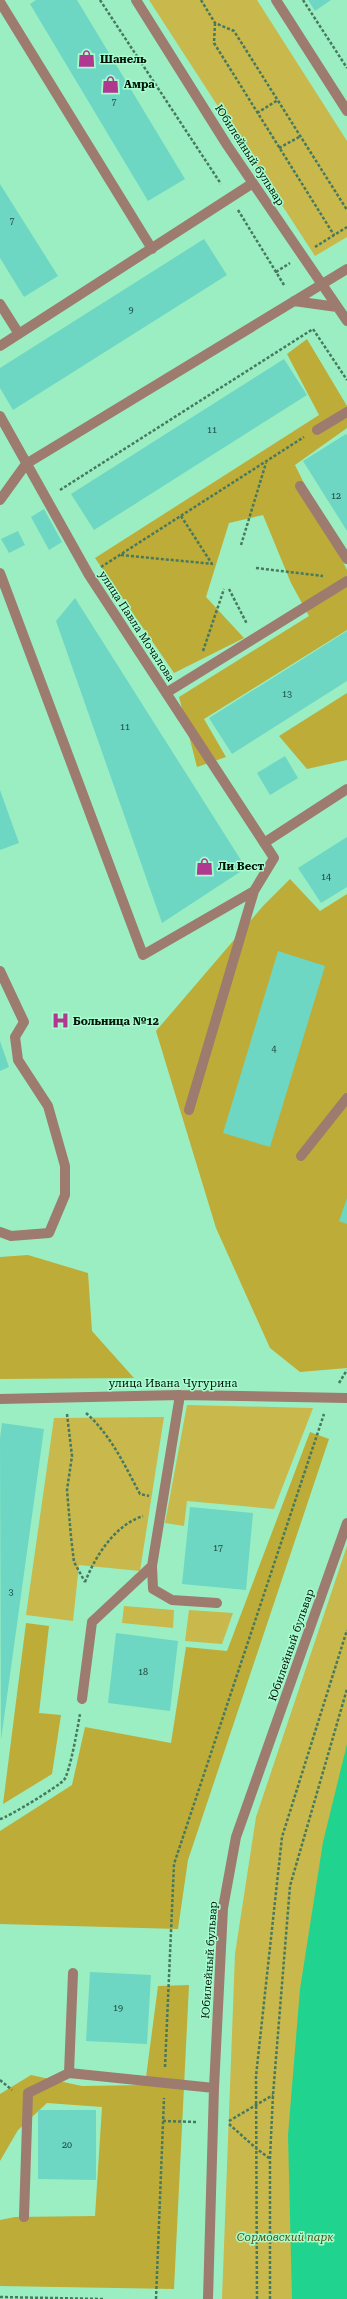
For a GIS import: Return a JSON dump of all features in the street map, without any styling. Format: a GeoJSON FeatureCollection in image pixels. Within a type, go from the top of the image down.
{"type":"FeatureCollection","features":[{"type":"Feature","properties":{"kind":"street","name":"Юбилейный бульвар"},"geometry":{"type":"LineString","coordinates":[[136,0],[253,183],[321,285],[347,321]]}},
{"type":"Feature","properties":{"kind":"street"},"geometry":{"type":"LineString","coordinates":[[276,0],[347,111]]}},
{"type":"Feature","properties":{"kind":"street"},"geometry":{"type":"LineString","coordinates":[[0,2],[152,249]]}},
{"type":"Feature","properties":{"kind":"street"},"geometry":{"type":"LineString","coordinates":[[0,346],[231,199],[253,183]]}},
{"type":"Feature","properties":{"kind":"street"},"geometry":{"type":"LineString","coordinates":[[0,500],[26,464],[347,269]]}},
{"type":"Feature","properties":{"kind":"street"},"geometry":{"type":"LineString","coordinates":[[294,301],[337,307]]}},
{"type":"Feature","properties":{"kind":"street"},"geometry":{"type":"LineString","coordinates":[[0,304],[19,334]]}},
{"type":"Feature","properties":{"kind":"street"},"geometry":{"type":"LineString","coordinates":[[317,430],[347,412]]}},
{"type":"Feature","properties":{"kind":"street","name":"улица Павла Мочалова"},"geometry":{"type":"LineString","coordinates":[[0,416],[89,575],[274,858],[254,891]]}},
{"type":"Feature","properties":{"kind":"street"},"geometry":{"type":"LineString","coordinates":[[300,486],[347,559]]}},
{"type":"Feature","properties":{"kind":"street"},"geometry":{"type":"LineString","coordinates":[[0,573],[143,955],[254,891]]}},
{"type":"Feature","properties":{"kind":"street"},"geometry":{"type":"LineString","coordinates":[[166,693],[347,581]]}},
{"type":"Feature","properties":{"kind":"street"},"geometry":{"type":"LineString","coordinates":[[264,843],[347,789]]}},
{"type":"Feature","properties":{"kind":"street"},"geometry":{"type":"LineString","coordinates":[[189,1110],[254,891]]}},
{"type":"Feature","properties":{"kind":"street"},"geometry":{"type":"LineString","coordinates":[[0,971],[24,1022],[15,1037],[18,1060],[48,1106],[65,1166],[65,1195],[49,1233],[11,1236],[0,1232]]}},
{"type":"Feature","properties":{"kind":"street"},"geometry":{"type":"LineString","coordinates":[[301,1156],[347,1098]]}},
{"type":"Feature","properties":{"kind":"street"},"geometry":{"type":"LineString","coordinates":[[180,1395],[152,1566],[153,1589],[172,1600],[217,1603]]}},
{"type":"Feature","properties":{"kind":"street","name":"улица Ивана Чугурина"},"geometry":{"type":"LineString","coordinates":[[0,1399],[65,1396],[180,1395],[347,1398]]}},
{"type":"Feature","properties":{"kind":"street","name":"Юбилейный бульвар"},"geometry":{"type":"LineString","coordinates":[[208,2299],[214,2088],[223,1908],[236,1837],[347,1523]]}},
{"type":"Feature","properties":{"kind":"street"},"geometry":{"type":"LineString","coordinates":[[82,1699],[92,1622],[152,1566]]}},
{"type":"Feature","properties":{"kind":"street"},"geometry":{"type":"LineString","coordinates":[[69,2073],[73,1973]]}},
{"type":"Feature","properties":{"kind":"street"},"geometry":{"type":"LineString","coordinates":[[24,2216],[28,2093],[69,2073],[214,2088]]}},
{"type":"Feature","properties":{"kind":"path"},"geometry":{"type":"LineString","coordinates":[[100,0],[231,199],[284,285]]}},
{"type":"Feature","properties":{"kind":"path"},"geometry":{"type":"LineString","coordinates":[[200,0],[215,23],[234,31],[347,210]]}},
{"type":"Feature","properties":{"kind":"path"},"geometry":{"type":"LineString","coordinates":[[303,0],[347,68]]}},
{"type":"Feature","properties":{"kind":"path"},"geometry":{"type":"LineString","coordinates":[[215,23],[214,43],[334,235]]}},
{"type":"Feature","properties":{"kind":"path"},"geometry":{"type":"LineString","coordinates":[[257,112],[278,100]]}},
{"type":"Feature","properties":{"kind":"path"},"geometry":{"type":"LineString","coordinates":[[279,148],[301,136]]}},
{"type":"Feature","properties":{"kind":"path"},"geometry":{"type":"LineString","coordinates":[[308,251],[347,227]]}},
{"type":"Feature","properties":{"kind":"path"},"geometry":{"type":"LineString","coordinates":[[276,272],[290,263]]}},
{"type":"Feature","properties":{"kind":"path"},"geometry":{"type":"LineString","coordinates":[[46,499],[313,329],[347,380]]}},
{"type":"Feature","properties":{"kind":"path"},"geometry":{"type":"LineString","coordinates":[[89,575],[317,430]]}},
{"type":"Feature","properties":{"kind":"path"},"geometry":{"type":"LineString","coordinates":[[241,545],[266,462]]}},
{"type":"Feature","properties":{"kind":"path"},"geometry":{"type":"LineString","coordinates":[[120,555],[213,564],[181,516]]}},
{"type":"Feature","properties":{"kind":"path"},"geometry":{"type":"LineString","coordinates":[[256,568],[324,576]]}},
{"type":"Feature","properties":{"kind":"path"},"geometry":{"type":"LineString","coordinates":[[194,676],[224,589]]}},
{"type":"Feature","properties":{"kind":"path"},"geometry":{"type":"LineString","coordinates":[[229,589],[255,638]]}},
{"type":"Feature","properties":{"kind":"path"},"geometry":{"type":"LineString","coordinates":[[156,2299],[174,1864],[329,1397],[347,1370]]}},
{"type":"Feature","properties":{"kind":"path"},"geometry":{"type":"LineString","coordinates":[[65,1396],[95,1421],[113,1445],[140,1494],[163,1499]]}},
{"type":"Feature","properties":{"kind":"path"},"geometry":{"type":"LineString","coordinates":[[65,1396],[72,1456],[67,1490],[74,1562],[85,1582],[101,1550],[119,1532],[132,1520],[161,1510]]}},
{"type":"Feature","properties":{"kind":"path"},"geometry":{"type":"LineString","coordinates":[[257,2299],[256,2076],[282,1837],[347,1630]]}},
{"type":"Feature","properties":{"kind":"path"},"geometry":{"type":"LineString","coordinates":[[270,2299],[270,2158],[273,2095],[290,1886],[347,1689]]}},
{"type":"Feature","properties":{"kind":"path"},"geometry":{"type":"LineString","coordinates":[[0,1819],[26,1805],[64,1780],[72,1752],[82,1699]]}},
{"type":"Feature","properties":{"kind":"path"},"geometry":{"type":"LineString","coordinates":[[227,2122],[273,2095]]}},
{"type":"Feature","properties":{"kind":"path"},"geometry":{"type":"LineString","coordinates":[[0,2297],[104,2299]]}},
{"type":"Feature","properties":{"kind":"green space"},"geometry":{"type":"Polygon","coordinates":[[[149,0],[257,0],[347,141],[347,237],[315,256],[149,0]]]}},
{"type":"Feature","properties":{"kind":"green space"},"geometry":{"type":"Polygon","coordinates":[[[187,1405],[313,1408],[274,1509],[187,1501],[184,1526],[165,1523],[187,1405]]]}},
{"type":"Feature","properties":{"kind":"green space"},"geometry":{"type":"Polygon","coordinates":[[[164,1417],[140,1571],[79,1565],[73,1621],[26,1615],[54,1418],[164,1417]]]}},
{"type":"Feature","properties":{"kind":"green space","name":"Сормовский парк"},"geometry":{"type":"Polygon","coordinates":[[[347,1546],[347,2299],[222,2299],[235,1954],[256,1817],[347,1546]]]}},
{"type":"Feature","properties":{"kind":"green space"},"geometry":{"type":"Polygon","coordinates":[[[124,1606],[174,1610],[173,1628],[122,1623],[124,1606]]]}},
{"type":"Feature","properties":{"kind":"green space"},"geometry":{"type":"Polygon","coordinates":[[[189,1610],[233,1613],[222,1644],[185,1641],[189,1610]]]}},
{"type":"Feature","properties":{"kind":"shaded area"},"geometry":{"type":"Polygon","coordinates":[[[307,339],[347,406],[347,428],[295,465],[347,570],[347,630],[204,719],[226,757],[197,767],[179,697],[309,616],[291,583],[263,515],[229,523],[206,597],[244,638],[174,673],[95,558],[319,415],[287,354],[307,339]]]}},
{"type":"Feature","properties":{"kind":"shaded area"},"geometry":{"type":"Polygon","coordinates":[[[347,693],[347,760],[307,769],[279,736],[347,693]]]}},
{"type":"Feature","properties":{"kind":"shaded area"},"geometry":{"type":"Polygon","coordinates":[[[290,879],[320,911],[347,894],[347,1368],[300,1372],[270,1348],[216,1228],[156,1031],[263,906],[290,879]]]}},
{"type":"Feature","properties":{"kind":"shaded area"},"geometry":{"type":"Polygon","coordinates":[[[28,1255],[88,1273],[92,1331],[134,1378],[0,1379],[0,1257],[28,1255]]]}},
{"type":"Feature","properties":{"kind":"shaded area"},"geometry":{"type":"Polygon","coordinates":[[[310,1432],[329,1439],[188,1860],[178,1929],[0,1924],[0,1831],[72,1785],[85,1727],[171,1743],[186,1647],[227,1651],[310,1432]]]}},
{"type":"Feature","properties":{"kind":"shaded area"},"geometry":{"type":"Polygon","coordinates":[[[26,1623],[49,1626],[39,1713],[61,1715],[52,1774],[3,1804],[26,1623]]]}},
{"type":"Feature","properties":{"kind":"shaded area"},"geometry":{"type":"Polygon","coordinates":[[[347,1744],[347,2299],[292,2299],[288,2135],[300,1989],[323,1842],[347,1744]]]}},
{"type":"Feature","properties":{"kind":"shaded area"},"geometry":{"type":"Polygon","coordinates":[[[189,1985],[174,2289],[0,2286],[0,2220],[15,2217],[95,2216],[102,2107],[47,2103],[18,2130],[0,2161],[0,2094],[31,2075],[82,2086],[145,2085],[158,1986],[189,1985]]]}},
{"type":"Feature","properties":{"kind":"building"},"geometry":{"type":"Polygon","coordinates":[[[36,0],[77,0],[185,179],[148,201],[30,4],[36,0]]]}},
{"type":"Feature","properties":{"kind":"building"},"geometry":{"type":"Polygon","coordinates":[[[308,0],[331,0],[315,11],[308,0]]]}},
{"type":"Feature","properties":{"kind":"building"},"geometry":{"type":"Polygon","coordinates":[[[0,184],[58,276],[24,297],[0,258],[0,184]]]}},
{"type":"Feature","properties":{"kind":"building"},"geometry":{"type":"Polygon","coordinates":[[[204,239],[227,275],[13,410],[0,388],[0,368],[204,239]]]}},
{"type":"Feature","properties":{"kind":"building"},"geometry":{"type":"Polygon","coordinates":[[[284,359],[307,395],[94,530],[71,494],[284,359]]]}},
{"type":"Feature","properties":{"kind":"building"},"geometry":{"type":"Polygon","coordinates":[[[346,434],[347,435],[347,531],[303,461],[346,434]]]}},
{"type":"Feature","properties":{"kind":"building"},"geometry":{"type":"Polygon","coordinates":[[[44,509],[62,542],[49,550],[31,517],[44,509]]]}},
{"type":"Feature","properties":{"kind":"building"},"geometry":{"type":"Polygon","coordinates":[[[18,531],[25,545],[9,553],[1,539],[18,531]]]}},
{"type":"Feature","properties":{"kind":"building"},"geometry":{"type":"Polygon","coordinates":[[[75,598],[246,868],[162,923],[56,621],[75,598]]]}},
{"type":"Feature","properties":{"kind":"building"},"geometry":{"type":"Polygon","coordinates":[[[347,631],[347,681],[232,754],[209,718],[347,631]]]}},
{"type":"Feature","properties":{"kind":"building"},"geometry":{"type":"Polygon","coordinates":[[[285,756],[298,778],[270,795],[257,773],[285,756]]]}},
{"type":"Feature","properties":{"kind":"building"},"geometry":{"type":"Polygon","coordinates":[[[0,790],[19,843],[0,850],[0,790]]]}},
{"type":"Feature","properties":{"kind":"building"},"geometry":{"type":"Polygon","coordinates":[[[347,837],[347,887],[321,903],[298,868],[347,837]]]}},
{"type":"Feature","properties":{"kind":"building"},"geometry":{"type":"Polygon","coordinates":[[[278,951],[325,966],[270,1147],[223,1133],[278,951]]]}},
{"type":"Feature","properties":{"kind":"building"},"geometry":{"type":"Polygon","coordinates":[[[0,1041],[9,1067],[0,1071],[0,1041]]]}},
{"type":"Feature","properties":{"kind":"building"},"geometry":{"type":"Polygon","coordinates":[[[347,1198],[347,1224],[339,1221],[347,1198]]]}},
{"type":"Feature","properties":{"kind":"building"},"geometry":{"type":"Polygon","coordinates":[[[2,1423],[44,1429],[1,1740],[0,1438],[2,1423]]]}},
{"type":"Feature","properties":{"kind":"building"},"geometry":{"type":"Polygon","coordinates":[[[190,1507],[253,1513],[246,1590],[182,1584],[190,1507]]]}},
{"type":"Feature","properties":{"kind":"building"},"geometry":{"type":"Polygon","coordinates":[[[116,1633],[178,1641],[170,1711],[108,1703],[116,1633]]]}},
{"type":"Feature","properties":{"kind":"building"},"geometry":{"type":"Polygon","coordinates":[[[90,1972],[151,1975],[147,2044],[86,2041],[90,1972]]]}},
{"type":"Feature","properties":{"kind":"building"},"geometry":{"type":"Polygon","coordinates":[[[38,2110],[96,2110],[96,2180],[38,2179],[38,2110]]]}},
{"type":"Feature","properties":{"kind":"place","name":"Шанель"},"geometry":{"type":"Point","coordinates":[87,59]}},
{"type":"Feature","properties":{"kind":"place","name":"Амра"},"geometry":{"type":"Point","coordinates":[111,84]}},
{"type":"Feature","properties":{"kind":"place","name":"Ли Вест"},"geometry":{"type":"Point","coordinates":[205,866]}},
{"type":"Feature","properties":{"kind":"place","name":"Больница №12"},"geometry":{"type":"Point","coordinates":[60,1021]}}]}
